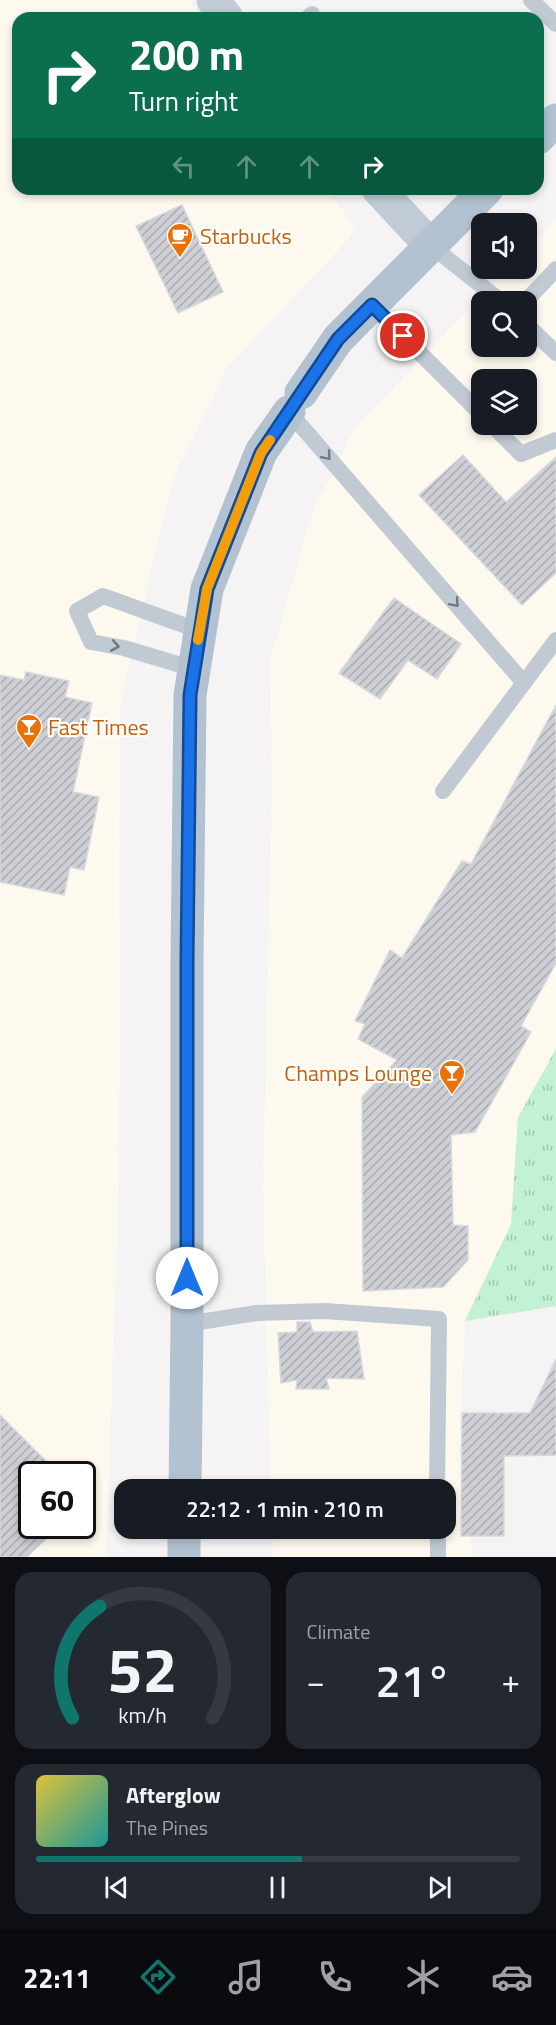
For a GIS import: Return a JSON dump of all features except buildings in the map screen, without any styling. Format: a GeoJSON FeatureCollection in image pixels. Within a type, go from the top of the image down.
{"type":"FeatureCollection","features":[{"type":"Feature","properties":{"kind":"main road"},"geometry":{"type":"LineString","coordinates":[[213,0],[222,12]]}},
{"type":"Feature","properties":{"kind":"main road"},"geometry":{"type":"LineString","coordinates":[[544,132],[556,120]]}},
{"type":"Feature","properties":{"kind":"main road"},"geometry":{"type":"LineString","coordinates":[[383,195],[430,246]]}},
{"type":"Feature","properties":{"kind":"main road"},"geometry":{"type":"LineString","coordinates":[[185,1479],[190,695],[207,589],[261,453],[338,339],[481,195]]}},
{"type":"Feature","properties":{"kind":"main road"},"geometry":{"type":"LineString","coordinates":[[184,1539],[184,1557]]}},
{"type":"Feature","properties":{"kind":"lane"},"geometry":{"type":"LineString","coordinates":[[531,0],[544,12]]}},
{"type":"Feature","properties":{"kind":"lane"},"geometry":{"type":"LineString","coordinates":[[544,12],[556,24]]}},
{"type":"Feature","properties":{"kind":"lane"},"geometry":{"type":"LineString","coordinates":[[430,246],[488,291]]}},
{"type":"Feature","properties":{"kind":"lane"},"geometry":{"type":"LineString","coordinates":[[535,291],[556,269]]}},
{"type":"Feature","properties":{"kind":"lane"},"geometry":{"type":"LineString","coordinates":[[372,305],[471,404]]}},
{"type":"Feature","properties":{"kind":"lane"},"geometry":{"type":"LineString","coordinates":[[537,335],[556,353]]}},
{"type":"Feature","properties":{"kind":"lane"},"geometry":{"type":"LineString","coordinates":[[295,403],[524,683]]}},
{"type":"Feature","properties":{"kind":"lane"},"geometry":{"type":"LineString","coordinates":[[502,435],[521,454],[556,440]]}},
{"type":"Feature","properties":{"kind":"lane"},"geometry":{"type":"LineString","coordinates":[[194,669],[124,648],[92,642],[77,611],[103,596],[200,631]]}},
{"type":"Feature","properties":{"kind":"lane"},"geometry":{"type":"LineString","coordinates":[[443,790],[556,640]]}},
{"type":"Feature","properties":{"kind":"lane"},"geometry":{"type":"LineString","coordinates":[[187,1324],[257,1312],[302,1311],[439,1319],[437,1479]]}},
{"type":"Feature","properties":{"kind":"lane"},"geometry":{"type":"LineString","coordinates":[[438,1539],[438,1557]]}},
{"type":"Feature","properties":{"kind":"shaded area"},"geometry":{"type":"Polygon","coordinates":[[[0,0],[189,0],[198,12],[12,12],[12,195],[331,195],[357,230],[226,369],[171,485],[120,706],[119,1179],[106,1557],[0,1557],[0,0]]]}},
{"type":"Feature","properties":{"kind":"shaded area"},"geometry":{"type":"Polygon","coordinates":[[[556,219],[556,1049],[518,1117],[511,1224],[465,1321],[459,1451],[473,1557],[273,1557],[272,1539],[456,1539],[456,1479],[271,1479],[263,1188],[272,790],[270,661],[313,510],[356,426],[471,307],[471,357],[537,357],[537,291],[487,291],[498,279],[537,279],[537,239],[556,219]]]}},
{"type":"Feature","properties":{"kind":"green space"},"geometry":{"type":"Polygon","coordinates":[[[556,1049],[556,1306],[465,1321],[511,1224],[518,1117],[556,1049]]]}},
{"type":"Feature","properties":{"kind":"slow traffic"},"geometry":{"type":"LineString","coordinates":[[198,640],[207,589],[261,453],[270,440]]}},
{"type":"Feature","properties":{"kind":"place","name":"Starbucks"},"geometry":{"type":"Point","coordinates":[180,259]}},
{"type":"Feature","properties":{"kind":"place","name":"Fast Times"},"geometry":{"type":"Point","coordinates":[29,750]}},
{"type":"Feature","properties":{"kind":"place","name":"Champs Lounge"},"geometry":{"type":"Point","coordinates":[452,1096]}},
{"type":"Feature","properties":{"kind":"route"},"geometry":{"type":"LineString","coordinates":[[187,1278],[190,695],[207,589],[261,453],[338,339],[372,305],[403,336]]}}]}
